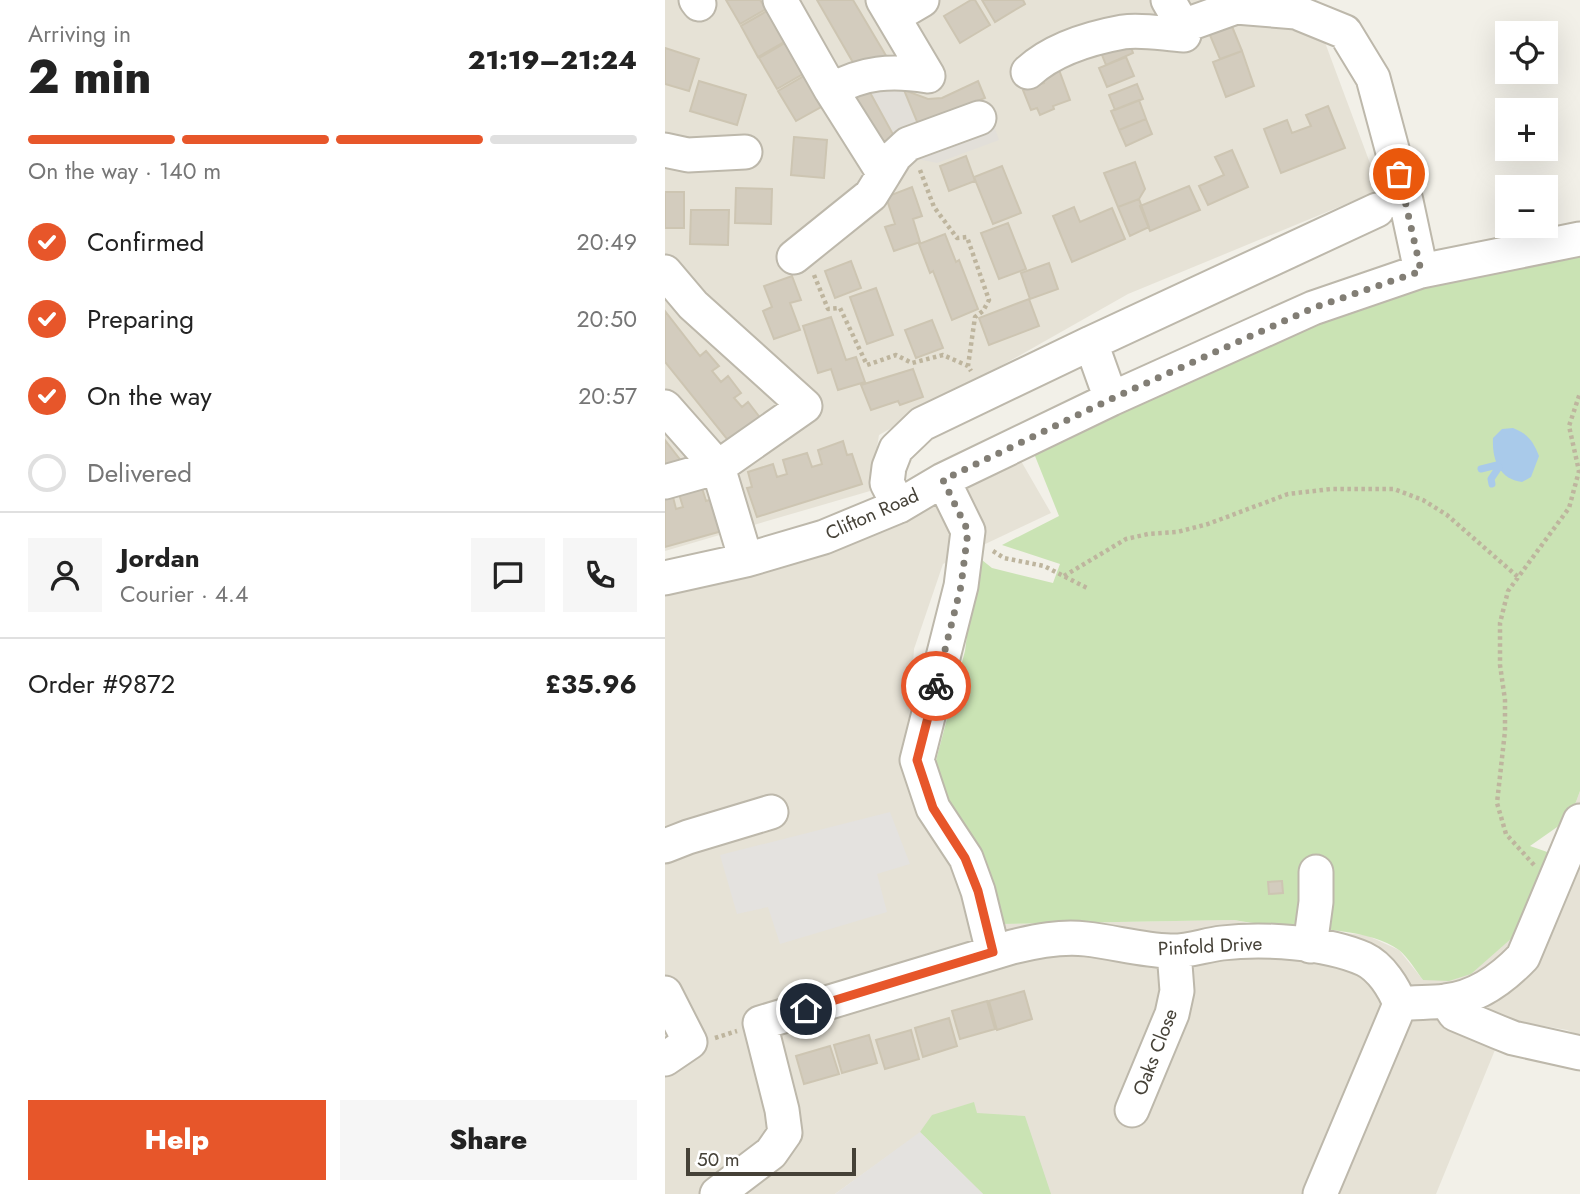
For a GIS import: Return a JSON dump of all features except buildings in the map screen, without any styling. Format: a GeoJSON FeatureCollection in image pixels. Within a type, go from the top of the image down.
{"type":"FeatureCollection","features":[{"type":"Feature","properties":{"kind":"street"},"geometry":{"type":"LineString","coordinates":[[780,0],[831,90],[884,174]]}},
{"type":"Feature","properties":{"kind":"street"},"geometry":{"type":"LineString","coordinates":[[831,90],[851,79],[876,74],[899,71],[928,76],[888,9],[922,0]]}},
{"type":"Feature","properties":{"kind":"street"},"geometry":{"type":"LineString","coordinates":[[1028,72],[1044,58],[1076,45],[1236,7],[1296,12],[1345,32],[1373,78],[1406,201],[1421,271]]}},
{"type":"Feature","properties":{"kind":"street"},"geometry":{"type":"LineString","coordinates":[[794,257],[871,195],[895,156],[908,144],[979,118]]}},
{"type":"Feature","properties":{"kind":"street"},"geometry":{"type":"LineString","coordinates":[[665,150],[688,155],[745,152]]}},
{"type":"Feature","properties":{"kind":"street"},"geometry":{"type":"LineString","coordinates":[[899,506],[887,482],[896,449],[975,380],[1091,343],[1377,210]]}},
{"type":"Feature","properties":{"kind":"street","name":"Clifton Road"},"geometry":{"type":"LineString","coordinates":[[665,578],[746,560],[824,537],[899,506],[943,480],[1111,399],[1313,308],[1421,271],[1580,239]]}},
{"type":"Feature","properties":{"kind":"street"},"geometry":{"type":"LineString","coordinates":[[665,272],[692,305],[805,406],[717,467],[665,482]]}},
{"type":"Feature","properties":{"kind":"street"},"geometry":{"type":"LineString","coordinates":[[1091,343],[1111,399]]}},
{"type":"Feature","properties":{"kind":"street"},"geometry":{"type":"LineString","coordinates":[[665,407],[717,467],[746,560]]}},
{"type":"Feature","properties":{"kind":"street"},"geometry":{"type":"LineString","coordinates":[[943,480],[968,531],[961,586],[917,760],[933,808],[965,858],[978,891],[993,952]]}},
{"type":"Feature","properties":{"kind":"street"},"geometry":{"type":"LineString","coordinates":[[665,846],[688,836],[771,811]]}},
{"type":"Feature","properties":{"kind":"street"},"geometry":{"type":"LineString","coordinates":[[1320,1194],[1400,1004],[1446,1001],[1469,995],[1506,975],[1523,957],[1580,821]]}},
{"type":"Feature","properties":{"kind":"street"},"geometry":{"type":"LineString","coordinates":[[1309,881],[1316,902],[1310,946]]}},
{"type":"Feature","properties":{"kind":"street","name":"Pinfold Drive"},"geometry":{"type":"LineString","coordinates":[[760,1023],[1043,939],[1084,939],[1174,951],[1223,943],[1259,942],[1310,946],[1366,960],[1395,990],[1400,1004]]}},
{"type":"Feature","properties":{"kind":"street","name":"Oaks Close"},"geometry":{"type":"LineString","coordinates":[[1146,1093],[1177,991],[1174,951]]}},
{"type":"Feature","properties":{"kind":"street"},"geometry":{"type":"LineString","coordinates":[[665,993],[678,1050]]}},
{"type":"Feature","properties":{"kind":"street"},"geometry":{"type":"LineString","coordinates":[[1446,1001],[1455,1014],[1498,1032],[1580,1053]]}},
{"type":"Feature","properties":{"kind":"street"},"geometry":{"type":"LineString","coordinates":[[717,1194],[771,1153],[785,1133],[782,1110],[760,1023]]}},
{"type":"Feature","properties":{"kind":"path"},"geometry":{"type":"LineString","coordinates":[[908,144],[924,177],[934,207],[957,238],[967,237],[989,300],[983,311],[975,317],[975,380]]}},
{"type":"Feature","properties":{"kind":"path"},"geometry":{"type":"LineString","coordinates":[[794,257],[800,274],[811,271],[828,309],[841,308],[867,365],[896,355],[912,363],[943,355],[975,380]]}},
{"type":"Feature","properties":{"kind":"path"},"geometry":{"type":"LineString","coordinates":[[1556,878],[1531,863],[1506,834],[1497,803],[1505,731],[1500,623],[1508,591],[1569,508],[1579,471],[1569,426],[1580,393]]}},
{"type":"Feature","properties":{"kind":"path"},"geometry":{"type":"LineString","coordinates":[[1063,576],[1126,539],[1177,532],[1208,524],[1288,494],[1331,489],[1394,489],[1423,499],[1447,515],[1518,577]]}},
{"type":"Feature","properties":{"kind":"path"},"geometry":{"type":"LineString","coordinates":[[968,531],[1004,558],[1044,566],[1089,589]]}},
{"type":"Feature","properties":{"kind":"path"},"geometry":{"type":"LineString","coordinates":[[678,1050],[760,1023]]}},
{"type":"Feature","properties":{"kind":"shaded area"},"geometry":{"type":"Polygon","coordinates":[[[665,0],[1291,0],[1314,13],[1380,190],[1128,294],[879,435],[870,491],[665,551],[665,0]]]}},
{"type":"Feature","properties":{"kind":"shaded area"},"geometry":{"type":"Polygon","coordinates":[[[978,81],[999,140],[937,163],[884,152],[867,87],[898,87],[928,99],[942,98],[978,81]]]}},
{"type":"Feature","properties":{"kind":"shaded area"},"geometry":{"type":"Polygon","coordinates":[[[1017,454],[1051,513],[943,564],[914,649],[906,764],[999,924],[1234,920],[1262,926],[1366,935],[1399,950],[1423,980],[1550,853],[1570,818],[1580,791],[1580,1036],[1567,1030],[1538,1025],[1510,1028],[1497,1045],[1436,1194],[983,1194],[920,1133],[835,1194],[665,1194],[665,594],[855,542],[974,472],[1017,454]]]}},
{"type":"Feature","properties":{"kind":"shaded area"},"geometry":{"type":"Polygon","coordinates":[[[890,812],[910,864],[877,874],[887,912],[780,944],[768,907],[737,914],[720,855],[890,812]]]}},
{"type":"Feature","properties":{"kind":"shaded area"},"geometry":{"type":"Polygon","coordinates":[[[920,1132],[983,1194],[835,1194],[920,1132]]]}},
{"type":"Feature","properties":{"kind":"green space"},"geometry":{"type":"Polygon","coordinates":[[[1580,255],[1580,791],[1570,818],[1530,846],[1550,853],[1513,937],[1471,974],[1449,981],[1423,980],[1399,950],[1384,942],[1343,931],[1234,920],[999,924],[944,803],[935,764],[965,651],[977,556],[992,568],[1053,583],[1060,564],[1002,545],[1059,516],[1033,451],[1303,328],[1424,283],[1580,255]]]}},
{"type":"Feature","properties":{"kind":"green space"},"geometry":{"type":"Polygon","coordinates":[[[974,1102],[977,1113],[1025,1116],[1051,1194],[983,1194],[920,1132],[932,1115],[974,1102]]]}},
{"type":"Feature","properties":{"kind":"water"},"geometry":{"type":"Polygon","coordinates":[[[1513,428],[1529,439],[1539,456],[1531,477],[1522,482],[1507,477],[1495,460],[1493,438],[1502,429],[1513,428]]]}},
{"type":"Feature","properties":{"kind":"waterway"},"geometry":{"type":"LineString","coordinates":[[1481,469],[1497,465]]}},
{"type":"Feature","properties":{"kind":"waterway"},"geometry":{"type":"LineString","coordinates":[[1492,484],[1491,479],[1499,467]]}},
{"type":"Feature","properties":{"kind":"way so far"},"geometry":{"type":"LineString","coordinates":[[936,686],[961,586],[968,531],[943,480],[1111,399],[1313,308],[1421,271],[1399,174]]}},
{"type":"Feature","properties":{"kind":"route"},"geometry":{"type":"LineString","coordinates":[[806,1009],[993,952],[978,891],[965,858],[933,808],[917,760],[936,686]]}}]}
